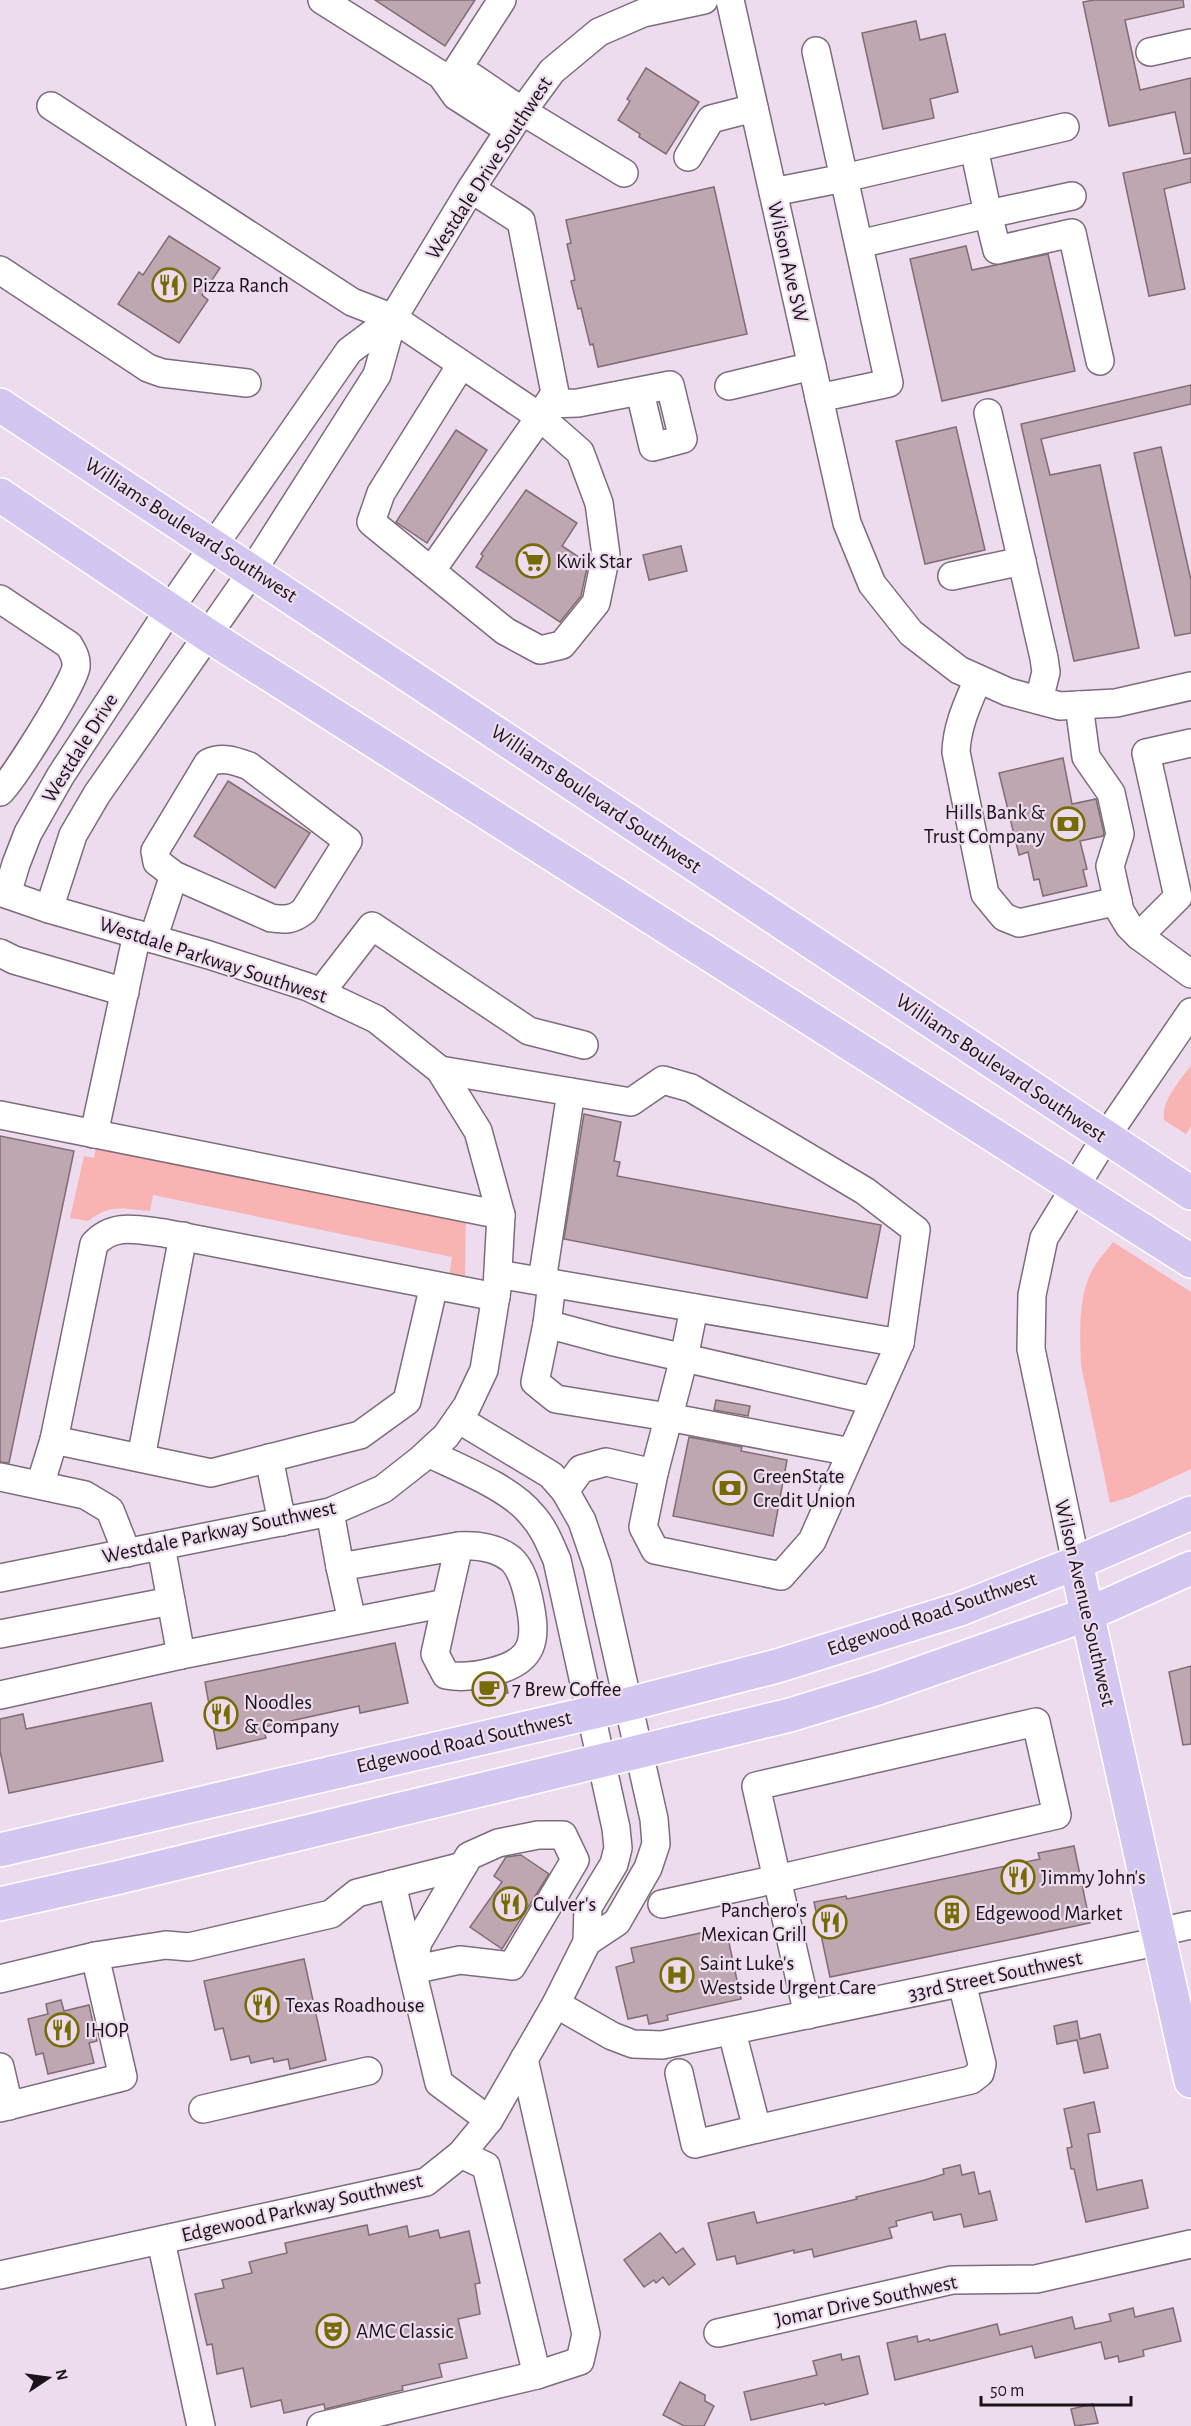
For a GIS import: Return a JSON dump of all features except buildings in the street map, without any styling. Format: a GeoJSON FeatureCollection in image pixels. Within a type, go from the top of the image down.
{"type":"FeatureCollection","features":[{"type":"Feature","properties":{"kind":"main road","name":"Williams Boulevard Southwest"},"geometry":{"type":"LineString","coordinates":[[0,405],[1191,1193]]}},
{"type":"Feature","properties":{"kind":"main road"},"geometry":{"type":"LineString","coordinates":[[0,495],[206,634],[1191,1261]]}},
{"type":"Feature","properties":{"kind":"main road","name":"Edgewood Road Southwest"},"geometry":{"type":"LineString","coordinates":[[0,1850],[629,1704],[777,1666],[960,1609],[1076,1563],[1191,1513]]}},
{"type":"Feature","properties":{"kind":"main road","name":"Wilson Avenue Southwest"},"geometry":{"type":"LineString","coordinates":[[1076,1563],[1189,2063]]}},
{"type":"Feature","properties":{"kind":"main road"},"geometry":{"type":"LineString","coordinates":[[0,1904],[790,1716],[878,1688],[1088,1614],[1191,1568]]}},
{"type":"Feature","properties":{"kind":"street"},"geometry":{"type":"LineString","coordinates":[[322,0],[455,76]]}},
{"type":"Feature","properties":{"kind":"street"},"geometry":{"type":"LineString","coordinates":[[502,0],[455,76],[456,96],[515,121],[624,173]]}},
{"type":"Feature","properties":{"kind":"street"},"geometry":{"type":"LineString","coordinates":[[455,76],[486,46],[516,0]]}},
{"type":"Feature","properties":{"kind":"street","name":"Westdale Drive Southwest"},"geometry":{"type":"LineString","coordinates":[[206,634],[252,570],[377,375],[393,318],[471,189],[515,121],[552,71],[599,32],[643,13],[704,0]]}},
{"type":"Feature","properties":{"kind":"street","name":"Wilson Ave SW"},"geometry":{"type":"LineString","coordinates":[[730,0],[847,523],[872,584],[911,633],[960,670],[1008,692],[1060,706],[1116,703],[1191,686]]}},
{"type":"Feature","properties":{"kind":"street"},"geometry":{"type":"LineString","coordinates":[[1150,52],[1191,43]]}},
{"type":"Feature","properties":{"kind":"street"},"geometry":{"type":"LineString","coordinates":[[816,51],[889,383],[819,398]]}},
{"type":"Feature","properties":{"kind":"street"},"geometry":{"type":"LineString","coordinates":[[51,106],[352,302],[393,318],[461,366],[544,410],[580,452],[599,503],[606,555],[596,603],[562,645],[540,650],[505,631],[371,522],[381,493],[461,366]]}},
{"type":"Feature","properties":{"kind":"street"},"geometry":{"type":"LineString","coordinates":[[688,157],[711,119],[754,108]]}},
{"type":"Feature","properties":{"kind":"street"},"geometry":{"type":"LineString","coordinates":[[773,192],[1065,127]]}},
{"type":"Feature","properties":{"kind":"street"},"geometry":{"type":"LineString","coordinates":[[974,148],[997,250],[1072,234],[1100,361]]}},
{"type":"Feature","properties":{"kind":"street"},"geometry":{"type":"LineString","coordinates":[[431,571],[555,393],[520,221],[471,189]]}},
{"type":"Feature","properties":{"kind":"street"},"geometry":{"type":"LineString","coordinates":[[859,244],[1072,196]]}},
{"type":"Feature","properties":{"kind":"street"},"geometry":{"type":"LineString","coordinates":[[0,270],[148,368],[162,373],[247,383]]}},
{"type":"Feature","properties":{"kind":"street","name":"Westdale Drive Southwest"},"geometry":{"type":"LineString","coordinates":[[169,610],[349,351],[393,318]]}},
{"type":"Feature","properties":{"kind":"street"},"geometry":{"type":"LineString","coordinates":[[729,386],[812,366]]}},
{"type":"Feature","properties":{"kind":"street"},"geometry":{"type":"LineString","coordinates":[[544,410],[640,392]]}},
{"type":"Feature","properties":{"kind":"street"},"geometry":{"type":"LineString","coordinates":[[988,413],[1046,672],[1039,700]]}},
{"type":"Feature","properties":{"kind":"street"},"geometry":{"type":"LineString","coordinates":[[952,576],[1022,561]]}},
{"type":"Feature","properties":{"kind":"street"},"geometry":{"type":"LineString","coordinates":[[0,599],[69,645],[75,655],[76,668],[67,690],[0,792]]}},
{"type":"Feature","properties":{"kind":"street","name":"Westdale Drive"},"geometry":{"type":"LineString","coordinates":[[4,893],[28,833],[55,785],[169,610]]}},
{"type":"Feature","properties":{"kind":"street","name":"Westdale Drive"},"geometry":{"type":"LineString","coordinates":[[49,909],[73,835],[97,794],[206,634]]}},
{"type":"Feature","properties":{"kind":"street"},"geometry":{"type":"LineString","coordinates":[[978,679],[961,718],[957,752],[986,894],[1004,917],[1018,923],[1118,901]]}},
{"type":"Feature","properties":{"kind":"street"},"geometry":{"type":"LineString","coordinates":[[1079,705],[1086,757],[1111,793],[1120,834],[1110,866],[1120,911],[1129,926],[1139,936],[1191,974]]}},
{"type":"Feature","properties":{"kind":"street"},"geometry":{"type":"LineString","coordinates":[[1139,936],[1185,895],[1146,753],[1191,743]]}},
{"type":"Feature","properties":{"kind":"street"},"geometry":{"type":"LineString","coordinates":[[232,759],[249,766],[348,841],[304,911],[295,919],[271,918],[174,875],[157,862],[155,851],[208,763],[214,760],[232,759]]}},
{"type":"Feature","properties":{"kind":"street"},"geometry":{"type":"LineString","coordinates":[[94,1134],[125,992],[145,937],[174,875]]}},
{"type":"Feature","properties":{"kind":"street","name":"Westdale Parkway Southwest"},"geometry":{"type":"LineString","coordinates":[[0,1578],[330,1512],[382,1489],[446,1436],[467,1406],[484,1370],[497,1286],[501,1215],[478,1131],[440,1070],[376,1019],[321,992],[210,955],[49,909],[4,893]]}},
{"type":"Feature","properties":{"kind":"street"},"geometry":{"type":"LineString","coordinates":[[321,992],[372,926],[529,1031],[584,1045]]}},
{"type":"Feature","properties":{"kind":"street"},"geometry":{"type":"LineString","coordinates":[[0,953],[14,960],[125,992]]}},
{"type":"Feature","properties":{"kind":"street","name":"Wilson Avenue Southwest"},"geometry":{"type":"LineString","coordinates":[[1076,1563],[1031,1349],[1032,1295],[1044,1238],[1074,1186],[1191,1012]]}},
{"type":"Feature","properties":{"kind":"street"},"geometry":{"type":"LineString","coordinates":[[440,1070],[631,1102],[663,1080],[691,1088],[865,1191],[916,1230],[900,1343],[812,1541],[781,1576],[655,1550],[643,1527],[694,1308]]}},
{"type":"Feature","properties":{"kind":"street"},"geometry":{"type":"LineString","coordinates":[[571,1092],[547,1282],[547,1324],[535,1382],[556,1399],[668,1417],[851,1452]]}},
{"type":"Feature","properties":{"kind":"street"},"geometry":{"type":"LineString","coordinates":[[0,1115],[501,1215]]}},
{"type":"Feature","properties":{"kind":"street"},"geometry":{"type":"LineString","coordinates":[[40,1485],[54,1440],[94,1244],[103,1233],[123,1228],[183,1236],[434,1285],[497,1286],[547,1282],[900,1343]]}},
{"type":"Feature","properties":{"kind":"street"},"geometry":{"type":"LineString","coordinates":[[141,1458],[183,1236]]}},
{"type":"Feature","properties":{"kind":"street"},"geometry":{"type":"LineString","coordinates":[[54,1440],[211,1473],[360,1435],[406,1401],[434,1285]]}},
{"type":"Feature","properties":{"kind":"street"},"geometry":{"type":"LineString","coordinates":[[547,1324],[874,1401]]}},
{"type":"Feature","properties":{"kind":"street","name":"Edgewood Parkway Southwest"},"geometry":{"type":"LineString","coordinates":[[458,1419],[551,1475],[566,1491],[582,1521],[597,1565],[654,1819],[656,1844],[648,1868],[617,1922],[587,1942]]}},
{"type":"Feature","properties":{"kind":"street","name":"Edgewood Parkway Southwest"},"geometry":{"type":"LineString","coordinates":[[0,2275],[426,2182],[461,2154],[489,2120],[556,2004],[587,1942],[588,1907],[614,1864],[618,1848],[616,1828],[557,1560],[544,1531],[531,1513],[512,1495],[428,1453]]}},
{"type":"Feature","properties":{"kind":"street"},"geometry":{"type":"LineString","coordinates":[[269,1458],[282,1522]]}},
{"type":"Feature","properties":{"kind":"street"},"geometry":{"type":"LineString","coordinates":[[566,1491],[581,1469],[606,1462],[654,1473]]}},
{"type":"Feature","properties":{"kind":"street"},"geometry":{"type":"LineString","coordinates":[[0,1477],[86,1495],[110,1510],[127,1553]]}},
{"type":"Feature","properties":{"kind":"street"},"geometry":{"type":"LineString","coordinates":[[330,1512],[352,1621]]}},
{"type":"Feature","properties":{"kind":"street"},"geometry":{"type":"LineString","coordinates":[[161,1546],[181,1655]]}},
{"type":"Feature","properties":{"kind":"street"},"geometry":{"type":"LineString","coordinates":[[340,1567],[459,1546],[504,1572],[509,1581],[519,1625],[519,1638],[507,1656],[447,1667],[435,1654],[459,1546]]}},
{"type":"Feature","properties":{"kind":"street"},"geometry":{"type":"LineString","coordinates":[[0,1634],[171,1600]]}},
{"type":"Feature","properties":{"kind":"street"},"geometry":{"type":"LineString","coordinates":[[0,1695],[181,1655],[446,1603]]}},
{"type":"Feature","properties":{"kind":"street"},"geometry":{"type":"LineString","coordinates":[[662,1904],[777,1879],[1057,1815],[1036,1722],[756,1786],[777,1879],[808,2015]]}},
{"type":"Feature","properties":{"kind":"street"},"geometry":{"type":"LineString","coordinates":[[538,1835],[563,1835],[575,1860],[512,1966],[460,1960],[412,1970],[418,1942],[469,1856],[498,1843],[538,1835]]}},
{"type":"Feature","properties":{"kind":"street"},"geometry":{"type":"LineString","coordinates":[[0,1979],[95,1956],[166,1945],[189,1947],[331,1914],[357,1893],[463,1866]]}},
{"type":"Feature","properties":{"kind":"street"},"geometry":{"type":"LineString","coordinates":[[392,1884],[439,2083],[489,2120]]}},
{"type":"Feature","properties":{"kind":"street","name":"33rd Street Southwest"},"geometry":{"type":"LineString","coordinates":[[556,2004],[612,2036],[633,2044],[662,2045],[962,1983],[1160,1937],[1191,1925]]}},
{"type":"Feature","properties":{"kind":"street"},"geometry":{"type":"LineString","coordinates":[[0,2067],[5,2107],[123,2077],[95,1956]]}},
{"type":"Feature","properties":{"kind":"street"},"geometry":{"type":"LineString","coordinates":[[679,2073],[695,2144],[970,2080],[980,2073],[982,2064],[962,1983]]}},
{"type":"Feature","properties":{"kind":"street"},"geometry":{"type":"LineString","coordinates":[[732,2032],[757,2129]]}},
{"type":"Feature","properties":{"kind":"street"},"geometry":{"type":"LineString","coordinates":[[321,2426],[537,2374],[580,2361],[586,2334],[524,2059]]}},
{"type":"Feature","properties":{"kind":"street"},"geometry":{"type":"LineString","coordinates":[[203,2109],[368,2071]]}},
{"type":"Feature","properties":{"kind":"street"},"geometry":{"type":"LineString","coordinates":[[461,2154],[486,2166],[537,2374]]}},
{"type":"Feature","properties":{"kind":"street"},"geometry":{"type":"LineString","coordinates":[[161,2241],[201,2426]]}},
{"type":"Feature","properties":{"kind":"street","name":"Jomar Drive Southwest"},"geometry":{"type":"LineString","coordinates":[[718,2333],[952,2280],[1036,2279],[1191,2244]]}},
{"type":"Feature","properties":{"kind":"shaded area"},"geometry":{"type":"Polygon","coordinates":[[[1191,1065],[1191,1126],[1186,1134],[1164,1120],[1164,1113],[1169,1098],[1191,1065]]]}},
{"type":"Feature","properties":{"kind":"shaded area"},"geometry":{"type":"Polygon","coordinates":[[[97,1141],[466,1216],[465,1276],[449,1278],[452,1257],[153,1195],[150,1211],[118,1208],[96,1215],[88,1221],[70,1218],[84,1156],[94,1158],[97,1141]]]}},
{"type":"Feature","properties":{"kind":"shaded area"},"geometry":{"type":"Polygon","coordinates":[[[1113,1242],[1191,1292],[1191,1469],[1130,1497],[1110,1503],[1081,1365],[1080,1326],[1083,1300],[1090,1275],[1113,1242]]]}},
{"type":"Feature","properties":{"kind":"place","name":"Pizza Ranch"},"geometry":{"type":"Point","coordinates":[169,285]}},
{"type":"Feature","properties":{"kind":"place","name":"Kwik Star"},"geometry":{"type":"Point","coordinates":[533,561]}},
{"type":"Feature","properties":{"kind":"place","name":"Hills Bank & Trust Company"},"geometry":{"type":"Point","coordinates":[1068,824]}},
{"type":"Feature","properties":{"kind":"place","name":"GreenState Credit Union"},"geometry":{"type":"Point","coordinates":[730,1488]}},
{"type":"Feature","properties":{"kind":"place","name":"7 Brew Coffee"},"geometry":{"type":"Point","coordinates":[489,1689]}},
{"type":"Feature","properties":{"kind":"place","name":"Noodles & Company"},"geometry":{"type":"Point","coordinates":[221,1714]}},
{"type":"Feature","properties":{"kind":"place","name":"Jimmy John's"},"geometry":{"type":"Point","coordinates":[1018,1877]}},
{"type":"Feature","properties":{"kind":"place","name":"Culver's"},"geometry":{"type":"Point","coordinates":[510,1904]}},
{"type":"Feature","properties":{"kind":"place","name":"Edgewood Market"},"geometry":{"type":"Point","coordinates":[952,1913]}},
{"type":"Feature","properties":{"kind":"place","name":"Panchero's Mexican Grill"},"geometry":{"type":"Point","coordinates":[830,1922]}},
{"type":"Feature","properties":{"kind":"place","name":"Saint Luke's Westside Urgent Care"},"geometry":{"type":"Point","coordinates":[677,1975]}},
{"type":"Feature","properties":{"kind":"place","name":"Texas Roadhouse"},"geometry":{"type":"Point","coordinates":[262,2005]}},
{"type":"Feature","properties":{"kind":"place","name":"IHOP"},"geometry":{"type":"Point","coordinates":[62,2030]}},
{"type":"Feature","properties":{"kind":"place","name":"AMC Classic"},"geometry":{"type":"Point","coordinates":[333,2331]}}]}
